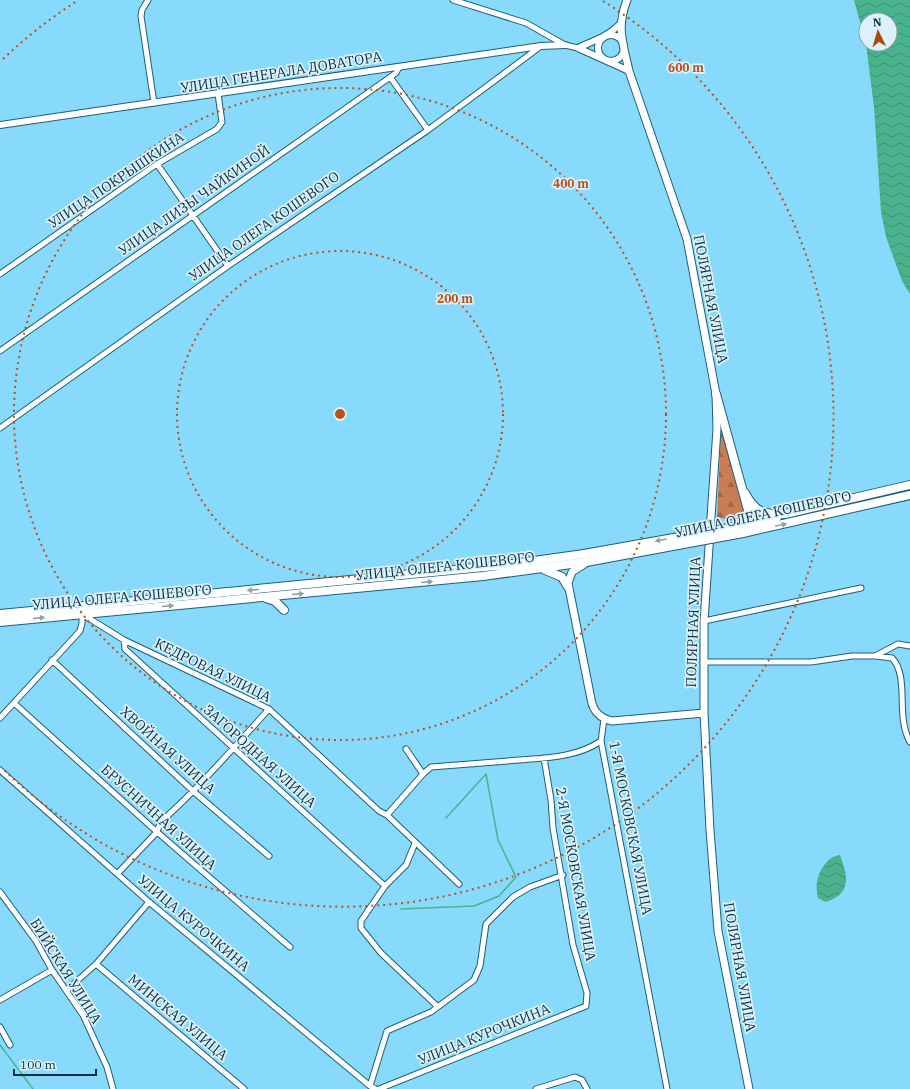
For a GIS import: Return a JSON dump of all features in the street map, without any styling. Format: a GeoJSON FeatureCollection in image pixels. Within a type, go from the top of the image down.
{"type":"FeatureCollection","features":[{"type":"Feature","properties":{"kind":"main road","name":"ПОЛЯРНАЯ УЛИЦА"},"geometry":{"type":"LineString","coordinates":[[627,0],[620,24],[629,71],[686,239],[716,394],[716,437],[704,621],[704,713],[710,830],[718,931],[749,1089]]}},
{"type":"Feature","properties":{"kind":"main road"},"geometry":{"type":"LineString","coordinates":[[716,394],[744,493],[748,516],[742,529]]}},
{"type":"Feature","properties":{"kind":"main road"},"geometry":{"type":"LineString","coordinates":[[744,493],[753,507],[762,512],[785,514],[804,511],[910,485]]}},
{"type":"Feature","properties":{"kind":"main road","name":"УЛИЦА ОЛЕГА КОШЕВОГО"},"geometry":{"type":"LineString","coordinates":[[0,622],[467,578],[540,569],[585,558],[742,529],[910,495]]}},
{"type":"Feature","properties":{"kind":"main road","name":"УЛИЦА ОЛЕГА КОШЕВОГО"},"geometry":{"type":"LineString","coordinates":[[742,529],[804,511]]}},
{"type":"Feature","properties":{"kind":"main road"},"geometry":{"type":"LineString","coordinates":[[568,587],[572,572],[585,558]]}},
{"type":"Feature","properties":{"kind":"main road","name":"УЛИЦА ОЛЕГА КОШЕВОГО"},"geometry":{"type":"LineString","coordinates":[[0,614],[585,558]]}},
{"type":"Feature","properties":{"kind":"main road"},"geometry":{"type":"LineString","coordinates":[[540,569],[559,574],[565,579],[568,587],[592,704],[595,711],[604,719],[619,720],[704,713]]}},
{"type":"Feature","properties":{"kind":"main road"},"geometry":{"type":"LineString","coordinates":[[256,598],[275,601],[284,610]]}},
{"type":"Feature","properties":{"kind":"street"},"geometry":{"type":"LineString","coordinates":[[148,0],[142,10],[141,16],[154,104]]}},
{"type":"Feature","properties":{"kind":"street"},"geometry":{"type":"LineString","coordinates":[[453,0],[526,23],[565,45],[578,48],[629,71]]}},
{"type":"Feature","properties":{"kind":"street"},"geometry":{"type":"LineString","coordinates":[[578,48],[615,30],[620,24]]}},
{"type":"Feature","properties":{"kind":"street"},"geometry":{"type":"LineString","coordinates":[[604,36],[617,36],[622,42],[624,48],[622,54],[616,60],[604,60]]}},
{"type":"Feature","properties":{"kind":"street"},"geometry":{"type":"LineString","coordinates":[[604,36],[598,46],[599,54],[604,60]]}},
{"type":"Feature","properties":{"kind":"street","name":"УЛИЦА ГЕНЕРАЛА ДОВАТОРА"},"geometry":{"type":"LineString","coordinates":[[0,125],[154,104],[541,46],[565,45]]}},
{"type":"Feature","properties":{"kind":"street","name":"УЛИЦА ОЛЕГА КОШЕВОГО"},"geometry":{"type":"LineString","coordinates":[[0,428],[228,266],[428,130],[541,46]]}},
{"type":"Feature","properties":{"kind":"street","name":"УЛИЦА ЛИЗЫ ЧАЙКИНОЙ"},"geometry":{"type":"LineString","coordinates":[[0,351],[396,73],[399,67]]}},
{"type":"Feature","properties":{"kind":"street"},"geometry":{"type":"LineString","coordinates":[[390,77],[428,130]]}},
{"type":"Feature","properties":{"kind":"street","name":"УЛИЦА ПОКРЫШКИНА"},"geometry":{"type":"LineString","coordinates":[[0,274],[157,164],[220,126],[222,122],[218,94]]}},
{"type":"Feature","properties":{"kind":"street"},"geometry":{"type":"LineString","coordinates":[[157,164],[228,266]]}},
{"type":"Feature","properties":{"kind":"street"},"geometry":{"type":"LineString","coordinates":[[704,621],[861,588]]}},
{"type":"Feature","properties":{"kind":"street"},"geometry":{"type":"LineString","coordinates":[[0,718],[80,631],[82,614]]}},
{"type":"Feature","properties":{"kind":"street","name":"КЕДРОВАЯ УЛИЦА"},"geometry":{"type":"LineString","coordinates":[[82,614],[124,640],[269,709],[379,811],[386,815],[459,884]]}},
{"type":"Feature","properties":{"kind":"street","name":"ЗАГОРОДНАЯ УЛИЦА"},"geometry":{"type":"LineString","coordinates":[[124,640],[125,649],[385,886]]}},
{"type":"Feature","properties":{"kind":"street"},"geometry":{"type":"LineString","coordinates":[[875,656],[898,644],[910,646]]}},
{"type":"Feature","properties":{"kind":"street"},"geometry":{"type":"LineString","coordinates":[[703,662],[811,662],[852,656],[892,658],[899,666],[903,678],[903,726],[910,742]]}},
{"type":"Feature","properties":{"kind":"street","name":"ХВОЙНАЯ УЛИЦА"},"geometry":{"type":"LineString","coordinates":[[52,660],[193,791],[269,856]]}},
{"type":"Feature","properties":{"kind":"street","name":"БРУСНИЧНАЯ УЛИЦА"},"geometry":{"type":"LineString","coordinates":[[14,703],[157,832],[290,947]]}},
{"type":"Feature","properties":{"kind":"street"},"geometry":{"type":"LineString","coordinates":[[118,873],[157,832],[158,826],[233,749],[269,709]]}},
{"type":"Feature","properties":{"kind":"street","name":"1-Я МОСКОВСКАЯ УЛИЦА"},"geometry":{"type":"LineString","coordinates":[[604,719],[601,741],[667,1089]]}},
{"type":"Feature","properties":{"kind":"street"},"geometry":{"type":"LineString","coordinates":[[386,815],[431,767],[544,758],[591,748],[601,741]]}},
{"type":"Feature","properties":{"kind":"street"},"geometry":{"type":"LineString","coordinates":[[406,749],[423,774]]}},
{"type":"Feature","properties":{"kind":"street","name":"2-Я МОСКОВСКАЯ УЛИЦА"},"geometry":{"type":"LineString","coordinates":[[544,758],[551,800],[553,828],[563,875],[574,945],[588,993]]}},
{"type":"Feature","properties":{"kind":"street","name":"УЛИЦА КУРОЧКИНА"},"geometry":{"type":"LineString","coordinates":[[0,770],[149,902],[370,1086],[378,1089],[586,1006],[588,993]]}},
{"type":"Feature","properties":{"kind":"street"},"geometry":{"type":"LineString","coordinates":[[415,843],[406,865],[385,886],[361,922],[361,928],[381,953],[437,1006]]}},
{"type":"Feature","properties":{"kind":"street"},"geometry":{"type":"LineString","coordinates":[[370,1086],[387,1031],[431,1012],[437,1006],[474,980],[480,966],[486,924],[513,897],[530,887],[563,875]]}},
{"type":"Feature","properties":{"kind":"street","name":"БИЙСКАЯ УЛИЦА"},"geometry":{"type":"LineString","coordinates":[[0,892],[36,941],[52,970],[83,1015],[110,1075],[114,1089]]}},
{"type":"Feature","properties":{"kind":"street"},"geometry":{"type":"LineString","coordinates":[[67,990],[96,964],[149,902]]}},
{"type":"Feature","properties":{"kind":"street","name":"МИНСКАЯ УЛИЦА"},"geometry":{"type":"LineString","coordinates":[[96,964],[244,1089]]}},
{"type":"Feature","properties":{"kind":"street"},"geometry":{"type":"LineString","coordinates":[[0,1000],[52,970]]}},
{"type":"Feature","properties":{"kind":"street"},"geometry":{"type":"LineString","coordinates":[[0,1027],[10,1045]]}},
{"type":"Feature","properties":{"kind":"street"},"geometry":{"type":"LineString","coordinates":[[536,1089],[575,1077],[582,1080],[587,1089]]}},
{"type":"Feature","properties":{"kind":"green space"},"geometry":{"type":"Polygon","coordinates":[[[721,430],[744,505],[742,517],[734,521],[717,517],[721,430]]]}},
{"type":"Feature","properties":{"kind":"water"},"geometry":{"type":"Polygon","coordinates":[[[854,0],[910,0],[910,294],[902,281],[886,237],[881,212],[874,107],[867,52],[898,52],[898,12],[858,12],[858,15],[854,0]]]}},
{"type":"Feature","properties":{"kind":"water"},"geometry":{"type":"Polygon","coordinates":[[[840,855],[845,870],[846,883],[840,894],[826,902],[818,898],[818,877],[822,868],[828,861],[840,855]]]}},
{"type":"Feature","properties":{"kind":"waterway"},"geometry":{"type":"LineString","coordinates":[[401,909],[474,906],[499,896],[516,877],[498,840],[486,774],[446,818]]}},
{"type":"Feature","properties":{"kind":"waterway"},"geometry":{"type":"LineString","coordinates":[[0,1045],[33,1089]]}}]}
